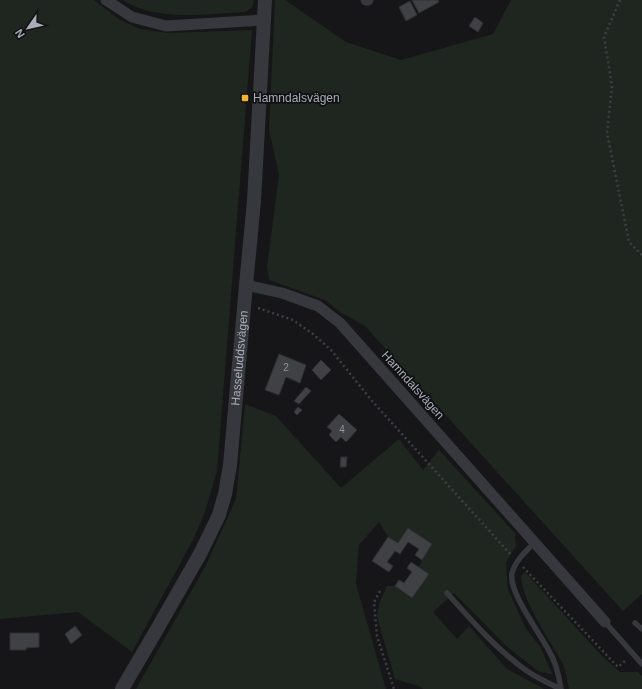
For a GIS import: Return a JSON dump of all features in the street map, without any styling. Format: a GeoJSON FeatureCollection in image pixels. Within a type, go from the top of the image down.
{"type":"FeatureCollection","features":[{"type":"Feature","properties":{"kind":"street"},"geometry":{"type":"LineString","coordinates":[[106,0],[132,18],[166,26],[264,20]]}},
{"type":"Feature","properties":{"kind":"street","name":"Hasseluddsvägen"},"geometry":{"type":"LineString","coordinates":[[122,689],[180,592],[219,515],[225,494],[230,465],[254,201],[265,0]]}},
{"type":"Feature","properties":{"kind":"street","name":"Hamndalsvägen"},"geometry":{"type":"LineString","coordinates":[[246,285],[282,293],[318,306],[340,323],[605,622]]}},
{"type":"Feature","properties":{"kind":"lane"},"geometry":{"type":"LineString","coordinates":[[534,543],[518,562],[512,574],[515,593],[550,652],[558,674],[560,689]]}},
{"type":"Feature","properties":{"kind":"lane"},"geometry":{"type":"LineString","coordinates":[[447,593],[486,636],[506,655],[528,672],[560,689]]}},
{"type":"Feature","properties":{"kind":"lane","name":"Hamndalsvägen"},"geometry":{"type":"LineString","coordinates":[[605,622],[642,664]]}},
{"type":"Feature","properties":{"kind":"lane"},"geometry":{"type":"LineString","coordinates":[[635,623],[642,629]]}},
{"type":"Feature","properties":{"kind":"path"},"geometry":{"type":"LineString","coordinates":[[620,0],[604,37],[612,86],[607,133],[630,242],[642,255]]}},
{"type":"Feature","properties":{"kind":"path"},"geometry":{"type":"LineString","coordinates":[[258,308],[293,320],[313,334],[331,350],[372,402],[518,562],[618,667],[626,660]]}},
{"type":"Feature","properties":{"kind":"path"},"geometry":{"type":"LineString","coordinates":[[380,591],[374,602],[377,636],[394,689]]}},
{"type":"Feature","properties":{"kind":"shaded area"},"geometry":{"type":"Polygon","coordinates":[[[0,0],[94,0],[120,20],[140,29],[168,33],[252,30],[217,471],[205,512],[193,540],[132,652],[78,612],[0,619],[0,0]]]}},
{"type":"Feature","properties":{"kind":"shaded area"},"geometry":{"type":"Polygon","coordinates":[[[122,0],[254,0],[252,7],[246,12],[182,15],[151,11],[136,7],[122,0]]]}},
{"type":"Feature","properties":{"kind":"shaded area"},"geometry":{"type":"Polygon","coordinates":[[[275,0],[285,0],[346,42],[401,60],[493,34],[511,0],[642,0],[642,594],[623,611],[365,326],[340,312],[325,300],[269,280],[267,267],[279,175],[269,130],[275,0]]]}},
{"type":"Feature","properties":{"kind":"shaded area"},"geometry":{"type":"Polygon","coordinates":[[[245,404],[276,416],[341,488],[399,439],[423,470],[439,450],[515,533],[516,546],[506,563],[508,589],[525,627],[541,648],[553,675],[538,671],[507,647],[454,593],[433,612],[457,639],[469,626],[507,669],[544,689],[423,689],[421,687],[395,679],[377,617],[379,604],[387,586],[395,586],[412,598],[429,574],[419,567],[432,544],[408,528],[398,543],[388,537],[379,522],[359,545],[356,584],[386,689],[136,689],[206,565],[236,499],[245,404]]]}},
{"type":"Feature","properties":{"kind":"shaded area"},"geometry":{"type":"Polygon","coordinates":[[[525,572],[602,656],[620,672],[638,672],[642,676],[642,689],[569,689],[562,662],[537,620],[526,597],[521,576],[525,572]]]}},
{"type":"Feature","properties":{"kind":"building"},"geometry":{"type":"Polygon","coordinates":[[[412,0],[438,0],[439,2],[419,13],[412,0]]]}},
{"type":"Feature","properties":{"kind":"building"},"geometry":{"type":"Polygon","coordinates":[[[410,1],[417,15],[406,21],[399,7],[410,1]]]}},
{"type":"Feature","properties":{"kind":"building"},"geometry":{"type":"Polygon","coordinates":[[[475,17],[483,23],[478,32],[469,26],[475,17]]]}},
{"type":"Feature","properties":{"kind":"building"},"geometry":{"type":"Polygon","coordinates":[[[279,354],[306,365],[300,383],[286,377],[279,395],[265,390],[279,354]]]}},
{"type":"Feature","properties":{"kind":"building"},"geometry":{"type":"Polygon","coordinates":[[[321,360],[331,370],[321,380],[312,370],[321,360]]]}},
{"type":"Feature","properties":{"kind":"building"},"geometry":{"type":"Polygon","coordinates":[[[306,387],[311,391],[299,404],[294,401],[306,387]]]}},
{"type":"Feature","properties":{"kind":"building"},"geometry":{"type":"Polygon","coordinates":[[[298,407],[302,410],[297,415],[294,412],[298,407]]]}},
{"type":"Feature","properties":{"kind":"building"},"geometry":{"type":"Polygon","coordinates":[[[339,414],[357,430],[346,442],[341,437],[336,442],[329,435],[332,431],[327,427],[339,414]]]}},
{"type":"Feature","properties":{"kind":"building"},"geometry":{"type":"Polygon","coordinates":[[[341,457],[347,457],[346,467],[340,467],[341,457]]]}},
{"type":"Feature","properties":{"kind":"building"},"geometry":{"type":"Polygon","coordinates":[[[408,528],[432,544],[422,560],[415,555],[419,549],[408,542],[400,554],[395,551],[387,562],[393,566],[389,572],[372,561],[388,537],[398,543],[408,528]]]}},
{"type":"Feature","properties":{"kind":"building"},"geometry":{"type":"Polygon","coordinates":[[[411,562],[429,574],[412,598],[395,586],[399,580],[404,583],[412,572],[407,568],[411,562]]]}},
{"type":"Feature","properties":{"kind":"building"},"geometry":{"type":"Polygon","coordinates":[[[75,626],[82,635],[71,644],[65,634],[75,626]]]}},
{"type":"Feature","properties":{"kind":"building"},"geometry":{"type":"Polygon","coordinates":[[[10,633],[39,633],[39,647],[26,648],[26,650],[10,650],[10,633]]]}},
{"type":"Feature","properties":{"kind":"place","name":"Hamndalsvägen"},"geometry":{"type":"Point","coordinates":[245,98]}}]}
